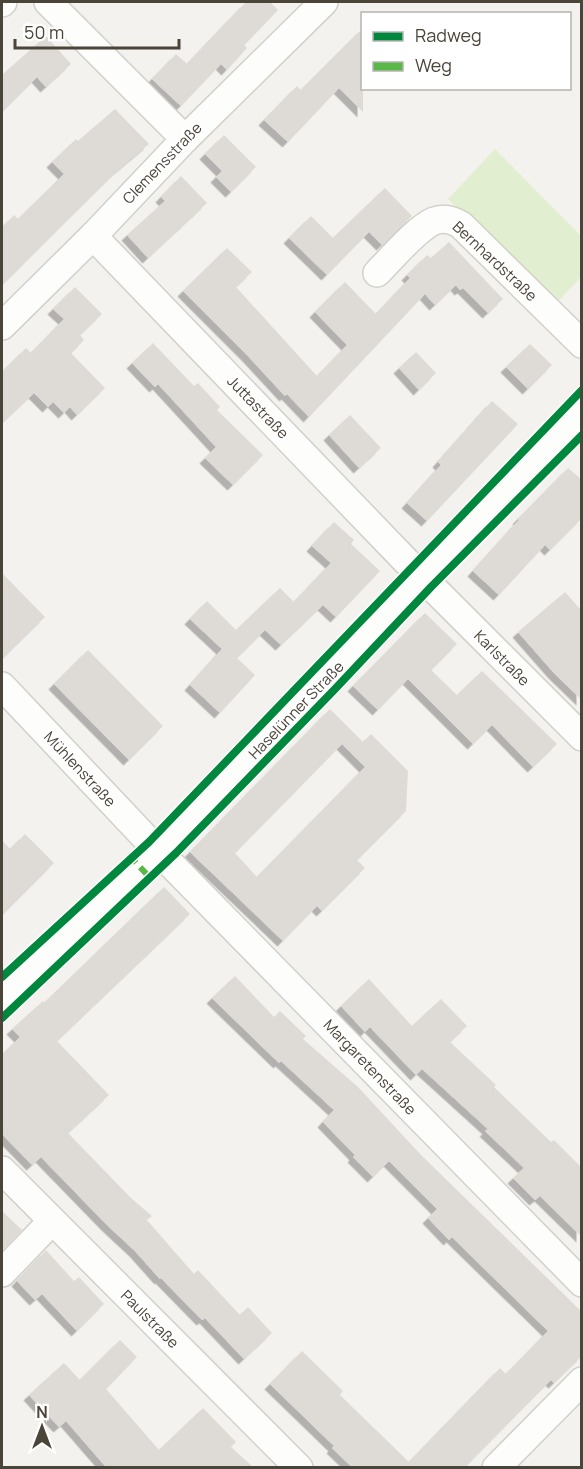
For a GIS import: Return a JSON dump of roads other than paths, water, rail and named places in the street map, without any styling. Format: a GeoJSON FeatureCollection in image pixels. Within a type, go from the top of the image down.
{"type":"FeatureCollection","features":[{"type":"Feature","properties":{"kind":"street"},"geometry":{"type":"LineString","coordinates":[[48,2],[185,139]]}},
{"type":"Feature","properties":{"kind":"street","name":"Clemensstraße"},"geometry":{"type":"LineString","coordinates":[[2,326],[93,236],[185,139],[324,2]]}},
{"type":"Feature","properties":{"kind":"street","name":"Bernhardstraße"},"geometry":{"type":"LineString","coordinates":[[377,273],[426,226],[436,220],[452,219],[461,225],[582,344]]}},
{"type":"Feature","properties":{"kind":"street","name":"Juttastraße"},"geometry":{"type":"LineString","coordinates":[[93,236],[423,579]]}},
{"type":"Feature","properties":{"kind":"street","name":"Haselünner Straße"},"geometry":{"type":"LineString","coordinates":[[2,998],[158,851],[582,414]]}},
{"type":"Feature","properties":{"kind":"street","name":"Karlstraße"},"geometry":{"type":"LineString","coordinates":[[423,579],[582,737]]}},
{"type":"Feature","properties":{"kind":"street","name":"Mühlenstraße"},"geometry":{"type":"LineString","coordinates":[[2,686],[158,851]]}},
{"type":"Feature","properties":{"kind":"street","name":"Margaretenstraße"},"geometry":{"type":"LineString","coordinates":[[158,851],[582,1282]]}},
{"type":"Feature","properties":{"kind":"street","name":"Paulstraße"},"geometry":{"type":"LineString","coordinates":[[2,1170],[299,1467]]}},
{"type":"Feature","properties":{"kind":"street"},"geometry":{"type":"LineString","coordinates":[[2,1273],[52,1221]]}},
{"type":"Feature","properties":{"kind":"street"},"geometry":{"type":"LineString","coordinates":[[496,1467],[582,1381]]}}]}
